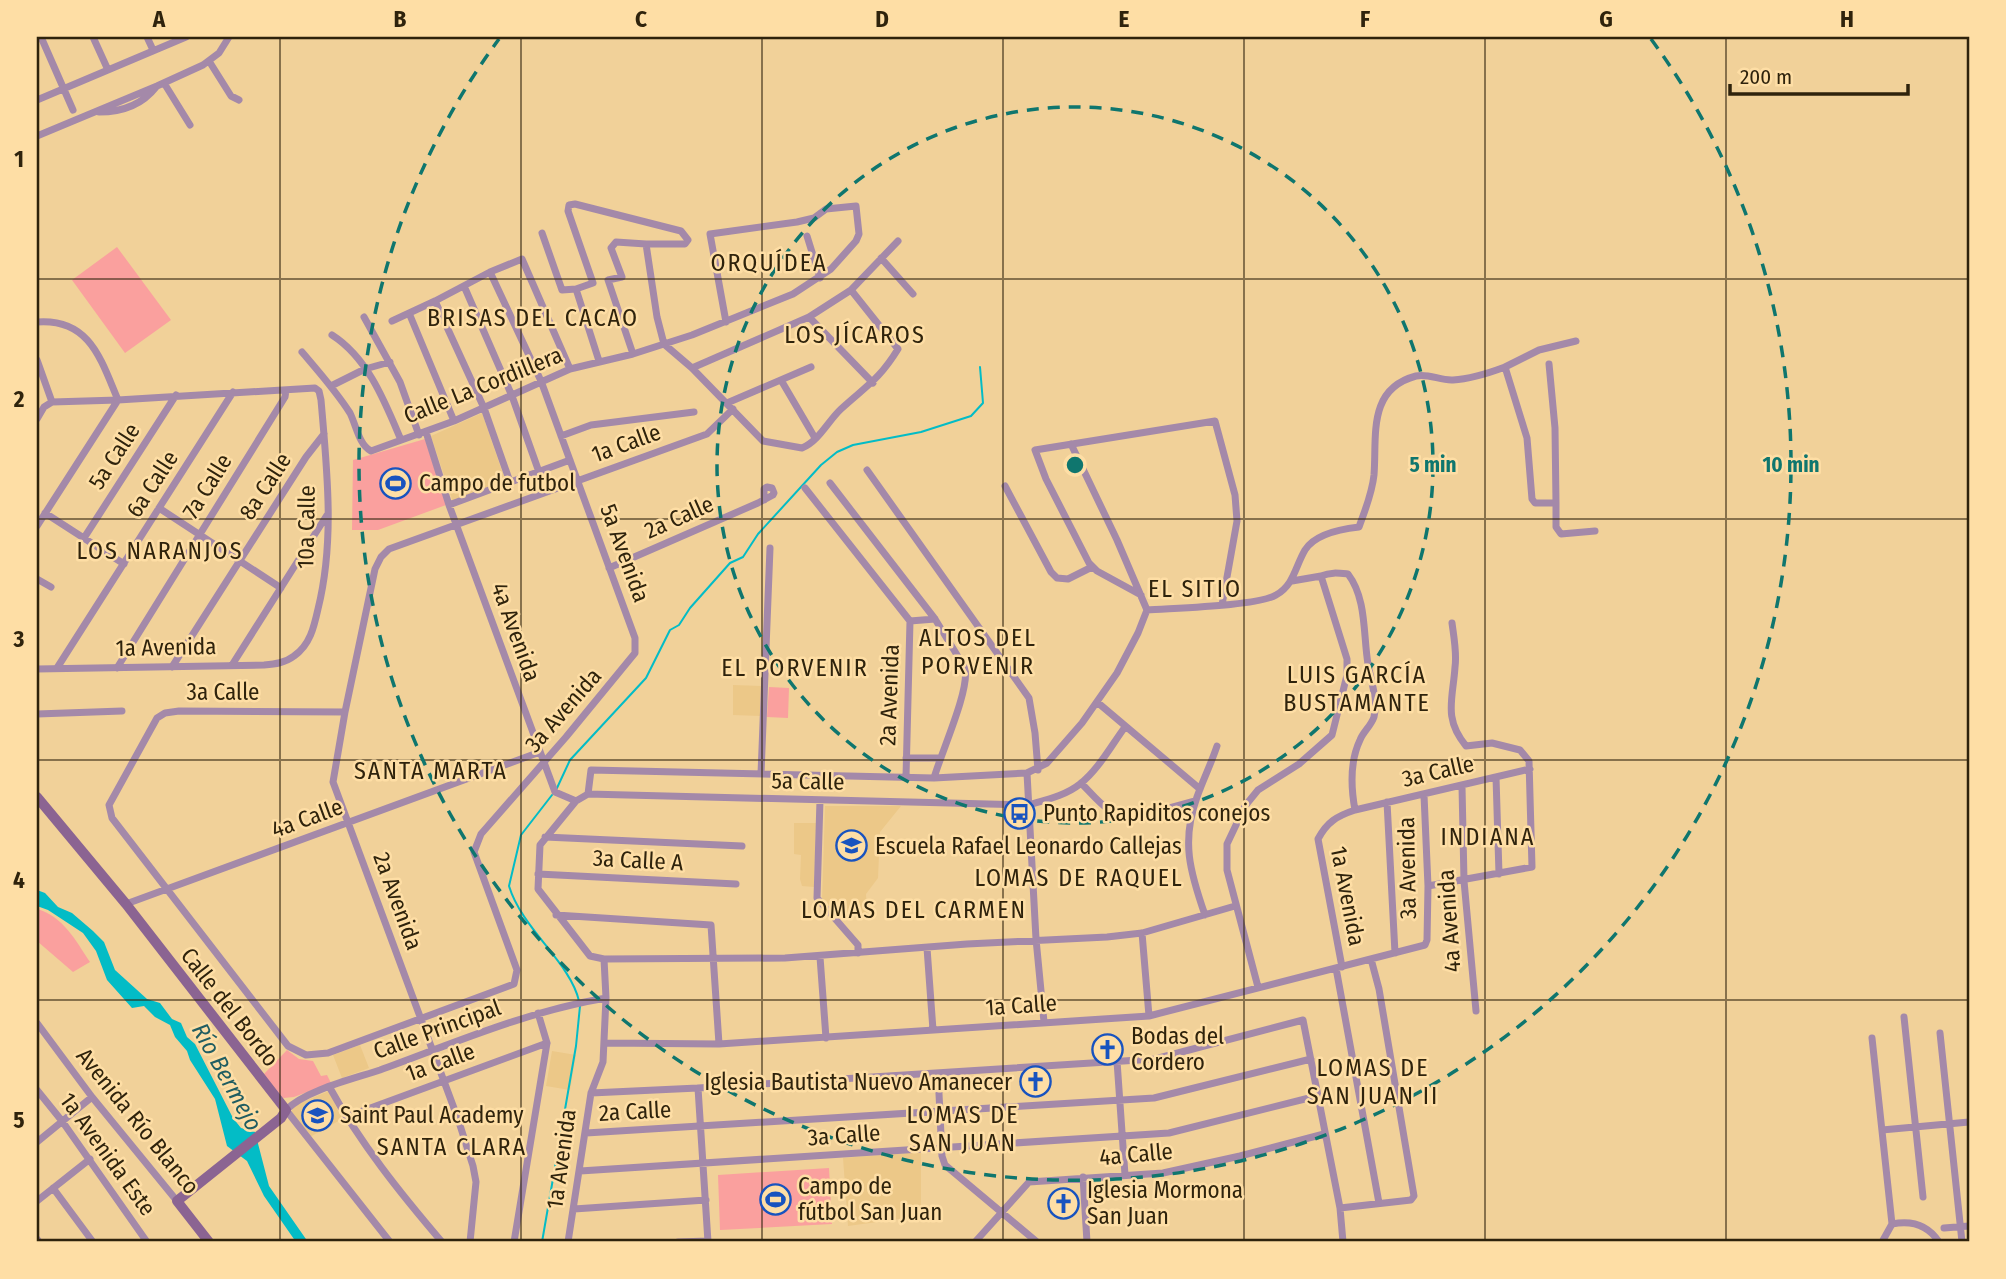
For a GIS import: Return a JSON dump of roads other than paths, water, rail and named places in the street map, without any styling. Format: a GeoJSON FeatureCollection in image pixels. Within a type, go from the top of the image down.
{"type":"FeatureCollection","features":[{"type":"Feature","properties":{"kind":"street"},"geometry":{"type":"LineString","coordinates":[[41,37],[73,110]]}},
{"type":"Feature","properties":{"kind":"street"},"geometry":{"type":"LineString","coordinates":[[93,37],[108,70]]}},
{"type":"Feature","properties":{"kind":"street"},"geometry":{"type":"LineString","coordinates":[[148,37],[153,50]]}},
{"type":"Feature","properties":{"kind":"street"},"geometry":{"type":"LineString","coordinates":[[37,100],[186,37]]}},
{"type":"Feature","properties":{"kind":"street"},"geometry":{"type":"LineString","coordinates":[[37,136],[95,112],[116,112],[147,99],[160,85],[209,61],[219,53],[229,37]]}},
{"type":"Feature","properties":{"kind":"street"},"geometry":{"type":"LineString","coordinates":[[209,61],[231,96],[239,100]]}},
{"type":"Feature","properties":{"kind":"street"},"geometry":{"type":"LineString","coordinates":[[160,85],[190,125]]}},
{"type":"Feature","properties":{"kind":"street"},"geometry":{"type":"LineString","coordinates":[[542,233],[562,290],[622,277],[611,248],[616,242],[685,244],[688,240],[681,231],[575,204],[569,205],[568,211],[593,283]]}},
{"type":"Feature","properties":{"kind":"street"},"geometry":{"type":"LineString","coordinates":[[853,206],[858,208],[859,234],[856,241],[820,278],[781,299],[726,322],[710,234],[811,219],[826,209],[853,206]]}},
{"type":"Feature","properties":{"kind":"street"},"geometry":{"type":"LineString","coordinates":[[807,236],[820,278]]}},
{"type":"Feature","properties":{"kind":"street"},"geometry":{"type":"LineString","coordinates":[[692,368],[809,317],[851,290],[898,240]]}},
{"type":"Feature","properties":{"kind":"street"},"geometry":{"type":"LineString","coordinates":[[646,244],[657,317],[664,344],[692,368],[763,440],[797,448],[806,446],[840,410],[873,383],[885,371],[898,349],[851,290]]}},
{"type":"Feature","properties":{"kind":"street"},"geometry":{"type":"LineString","coordinates":[[881,258],[913,294]]}},
{"type":"Feature","properties":{"kind":"street"},"geometry":{"type":"LineString","coordinates":[[392,321],[522,259],[570,369]]}},
{"type":"Feature","properties":{"kind":"street","name":"5a Avenida"},"geometry":{"type":"LineString","coordinates":[[490,272],[541,381],[578,481],[635,638],[635,653],[631,660]]}},
{"type":"Feature","properties":{"kind":"street"},"geometry":{"type":"LineString","coordinates":[[608,280],[633,354]]}},
{"type":"Feature","properties":{"kind":"street"},"geometry":{"type":"LineString","coordinates":[[464,286],[512,396],[539,472]]}},
{"type":"Feature","properties":{"kind":"street"},"geometry":{"type":"LineString","coordinates":[[576,289],[599,361]]}},
{"type":"Feature","properties":{"kind":"street"},"geometry":{"type":"LineString","coordinates":[[435,301],[484,408],[510,482]]}},
{"type":"Feature","properties":{"kind":"street"},"geometry":{"type":"LineString","coordinates":[[409,313],[454,421]]}},
{"type":"Feature","properties":{"kind":"street","name":"4a Avenida"},"geometry":{"type":"LineString","coordinates":[[364,317],[390,362],[422,434],[555,792],[576,801]]}},
{"type":"Feature","properties":{"kind":"street"},"geometry":{"type":"LineString","coordinates":[[809,317],[873,383]]}},
{"type":"Feature","properties":{"kind":"street"},"geometry":{"type":"LineString","coordinates":[[37,322],[56,321],[90,341],[118,400]]}},
{"type":"Feature","properties":{"kind":"street","name":"Calle La Cordillera"},"geometry":{"type":"LineString","coordinates":[[331,386],[350,415],[365,446],[371,451],[454,421],[570,369],[633,354],[726,322]]}},
{"type":"Feature","properties":{"kind":"street"},"geometry":{"type":"LineString","coordinates":[[332,335],[344,342],[365,369],[401,440]]}},
{"type":"Feature","properties":{"kind":"street"},"geometry":{"type":"LineString","coordinates":[[1147,610],[1271,598],[1292,581],[1310,545],[1336,531],[1359,527],[1374,477],[1374,430],[1382,399],[1400,383],[1419,375],[1452,380],[1490,372],[1539,350],[1576,341]]}},
{"type":"Feature","properties":{"kind":"street"},"geometry":{"type":"LineString","coordinates":[[302,352],[331,386],[365,369],[390,362]]}},
{"type":"Feature","properties":{"kind":"street"},"geometry":{"type":"LineString","coordinates":[[37,360],[52,401]]}},
{"type":"Feature","properties":{"kind":"street"},"geometry":{"type":"LineString","coordinates":[[1549,363],[1555,428],[1556,527],[1561,534],[1595,531]]}},
{"type":"Feature","properties":{"kind":"street"},"geometry":{"type":"LineString","coordinates":[[730,406],[811,366]]}},
{"type":"Feature","properties":{"kind":"street"},"geometry":{"type":"LineString","coordinates":[[1505,366],[1527,438],[1532,499],[1535,503],[1556,503]]}},
{"type":"Feature","properties":{"kind":"street"},"geometry":{"type":"LineString","coordinates":[[781,380],[815,438]]}},
{"type":"Feature","properties":{"kind":"street","name":"10a Calle"},"geometry":{"type":"LineString","coordinates":[[285,393],[315,388],[319,391],[329,513],[324,587],[312,632],[306,645],[295,656]]}},
{"type":"Feature","properties":{"kind":"street"},"geometry":{"type":"LineString","coordinates":[[37,419],[44,407],[52,401],[118,400],[233,392],[285,393]]}},
{"type":"Feature","properties":{"kind":"street","name":"6a Calle"},"geometry":{"type":"LineString","coordinates":[[57,668],[233,392]]}},
{"type":"Feature","properties":{"kind":"street","name":"7a Calle"},"geometry":{"type":"LineString","coordinates":[[117,668],[285,393]]}},
{"type":"Feature","properties":{"kind":"street","name":"5a Calle"},"geometry":{"type":"LineString","coordinates":[[84,538],[176,395]]}},
{"type":"Feature","properties":{"kind":"street"},"geometry":{"type":"LineString","coordinates":[[37,526],[118,400]]}},
{"type":"Feature","properties":{"kind":"street","name":"1a Calle"},"geometry":{"type":"LineString","coordinates":[[375,569],[389,549],[707,434],[730,406]]}},
{"type":"Feature","properties":{"kind":"street"},"geometry":{"type":"LineString","coordinates":[[561,436],[592,425],[694,412]]}},
{"type":"Feature","properties":{"kind":"street"},"geometry":{"type":"LineString","coordinates":[[1141,595],[1092,567],[1046,479],[1035,450],[1215,421],[1235,495],[1237,522],[1222,604]]}},
{"type":"Feature","properties":{"kind":"street","name":"8a Calle"},"geometry":{"type":"LineString","coordinates":[[172,667],[306,457],[324,434]]}},
{"type":"Feature","properties":{"kind":"street"},"geometry":{"type":"LineString","coordinates":[[1071,444],[1147,610],[1131,649],[1097,702],[1065,743],[1038,770],[1027,774],[934,778],[591,771],[588,794],[576,801],[540,845],[538,889],[590,956],[604,959],[820,957],[1142,933],[1235,906]]}},
{"type":"Feature","properties":{"kind":"street"},"geometry":{"type":"LineString","coordinates":[[306,457],[325,457]]}},
{"type":"Feature","properties":{"kind":"street"},"geometry":{"type":"LineString","coordinates":[[449,505],[570,460]]}},
{"type":"Feature","properties":{"kind":"street"},"geometry":{"type":"LineString","coordinates":[[867,470],[1028,698],[1035,733],[1038,770]]}},
{"type":"Feature","properties":{"kind":"street"},"geometry":{"type":"LineString","coordinates":[[830,483],[934,619],[967,674],[934,778]]}},
{"type":"Feature","properties":{"kind":"street"},"geometry":{"type":"LineString","coordinates":[[1004,486],[1057,579],[1068,579],[1092,567]]}},
{"type":"Feature","properties":{"kind":"street","name":"2a Avenida"},"geometry":{"type":"LineString","coordinates":[[805,488],[910,621],[906,777]]}},
{"type":"Feature","properties":{"kind":"street","name":"2a Calle"},"geometry":{"type":"LineString","coordinates":[[609,568],[764,500]]}},
{"type":"Feature","properties":{"kind":"street"},"geometry":{"type":"LineString","coordinates":[[159,508],[281,588]]}},
{"type":"Feature","properties":{"kind":"street"},"geometry":{"type":"LineString","coordinates":[[45,513],[124,564]]}},
{"type":"Feature","properties":{"kind":"street"},"geometry":{"type":"LineString","coordinates":[[232,665],[329,513]]}},
{"type":"Feature","properties":{"kind":"street"},"geometry":{"type":"LineString","coordinates":[[761,774],[770,548]]}},
{"type":"Feature","properties":{"kind":"street","name":"2a Avenida"},"geometry":{"type":"LineString","coordinates":[[375,569],[333,782],[470,1154],[476,1182],[470,1242]]}},
{"type":"Feature","properties":{"kind":"street"},"geometry":{"type":"LineString","coordinates":[[1292,581],[1331,572],[1349,575],[1362,611],[1373,684],[1374,717],[1357,746],[1352,783],[1355,810]]}},
{"type":"Feature","properties":{"kind":"street"},"geometry":{"type":"LineString","coordinates":[[1258,987],[1227,870],[1227,844],[1245,806],[1258,790],[1299,764],[1332,734],[1347,675],[1347,659],[1321,576]]}},
{"type":"Feature","properties":{"kind":"street"},"geometry":{"type":"LineString","coordinates":[[37,579],[51,587]]}},
{"type":"Feature","properties":{"kind":"street"},"geometry":{"type":"LineString","coordinates":[[910,621],[934,619]]}},
{"type":"Feature","properties":{"kind":"street"},"geometry":{"type":"LineString","coordinates":[[1428,886],[1532,867],[1529,761],[1520,750],[1492,743],[1469,747],[1457,733],[1450,705],[1455,668],[1451,623]]}},
{"type":"Feature","properties":{"kind":"street","name":"1a Avenida"},"geometry":{"type":"LineString","coordinates":[[37,669],[274,664],[295,656]]}},
{"type":"Feature","properties":{"kind":"street","name":"3a Avenida"},"geometry":{"type":"LineString","coordinates":[[421,1019],[510,986],[516,980],[517,970],[474,852],[481,834],[631,660]]}},
{"type":"Feature","properties":{"kind":"street"},"geometry":{"type":"LineString","coordinates":[[1097,702],[1200,789]]}},
{"type":"Feature","properties":{"kind":"street"},"geometry":{"type":"LineString","coordinates":[[37,714],[122,711]]}},
{"type":"Feature","properties":{"kind":"street","name":"3a Calle"},"geometry":{"type":"LineString","coordinates":[[167,890],[112,818],[109,810],[110,802],[157,719],[165,713],[179,711],[345,712]]}},
{"type":"Feature","properties":{"kind":"street"},"geometry":{"type":"LineString","coordinates":[[1028,806],[1081,783],[1125,727]]}},
{"type":"Feature","properties":{"kind":"street"},"geometry":{"type":"LineString","coordinates":[[1205,915],[1193,882],[1187,844],[1189,820],[1217,746]]}},
{"type":"Feature","properties":{"kind":"street","name":"4a Calle"},"geometry":{"type":"LineString","coordinates":[[126,904],[540,752]]}},
{"type":"Feature","properties":{"kind":"street"},"geometry":{"type":"LineString","coordinates":[[906,758],[940,758]]}},
{"type":"Feature","properties":{"kind":"street","name":"3a Calle"},"geometry":{"type":"LineString","coordinates":[[1355,810],[1530,769]]}},
{"type":"Feature","properties":{"kind":"street"},"geometry":{"type":"LineString","coordinates":[[1027,774],[1036,939],[1044,1023]]}},
{"type":"Feature","properties":{"kind":"street"},"geometry":{"type":"LineString","coordinates":[[1496,777],[1499,874]]}},
{"type":"Feature","properties":{"kind":"street"},"geometry":{"type":"LineString","coordinates":[[1081,783],[1114,814],[1125,818],[1195,801]]}},
{"type":"Feature","properties":{"kind":"street","name":"4a Avenida"},"geometry":{"type":"LineString","coordinates":[[1462,786],[1464,881],[1476,1011]]}},
{"type":"Feature","properties":{"kind":"street","name":"5a Calle"},"geometry":{"type":"LineString","coordinates":[[588,794],[1028,806]]}},
{"type":"Feature","properties":{"kind":"street","name":"3a Avenida"},"geometry":{"type":"LineString","coordinates":[[1424,795],[1428,886],[1427,940]]}},
{"type":"Feature","properties":{"kind":"street","name":"Calle del Bordo"},"geometry":{"type":"LineString","coordinates":[[37,797],[126,904],[390,1242]]}},
{"type":"Feature","properties":{"kind":"street"},"geometry":{"type":"LineString","coordinates":[[820,800],[817,898],[858,945],[858,953]]}},
{"type":"Feature","properties":{"kind":"street"},"geometry":{"type":"LineString","coordinates":[[1387,802],[1395,953]]}},
{"type":"Feature","properties":{"kind":"street","name":"1a Avenida"},"geometry":{"type":"LineString","coordinates":[[1355,810],[1335,816],[1318,839],[1379,1203]]}},
{"type":"Feature","properties":{"kind":"street"},"geometry":{"type":"LineString","coordinates":[[545,837],[742,846]]}},
{"type":"Feature","properties":{"kind":"street","name":"3a Calle A"},"geometry":{"type":"LineString","coordinates":[[538,874],[736,884]]}},
{"type":"Feature","properties":{"kind":"street"},"geometry":{"type":"LineString","coordinates":[[167,890],[288,1046],[306,1055],[319,1056],[421,1019]]}},
{"type":"Feature","properties":{"kind":"street"},"geometry":{"type":"LineString","coordinates":[[556,915],[711,925],[719,1044]]}},
{"type":"Feature","properties":{"kind":"street"},"geometry":{"type":"LineString","coordinates":[[1142,933],[1149,1016]]}},
{"type":"Feature","properties":{"kind":"street","name":"1a Calle"},"geometry":{"type":"LineString","coordinates":[[606,1043],[719,1044],[1149,1016],[1425,945],[1427,940]]}},
{"type":"Feature","properties":{"kind":"street"},"geometry":{"type":"LineString","coordinates":[[927,948],[933,1030]]}},
{"type":"Feature","properties":{"kind":"street"},"geometry":{"type":"LineString","coordinates":[[820,957],[825,1038]]}},
{"type":"Feature","properties":{"kind":"street","name":"1a Avenida"},"geometry":{"type":"LineString","coordinates":[[568,1242],[591,1093],[603,1062],[606,1043],[604,959]]}},
{"type":"Feature","properties":{"kind":"street"},"geometry":{"type":"LineString","coordinates":[[1340,1208],[1411,1199],[1414,1196],[1379,989],[1371,959]]}},
{"type":"Feature","properties":{"kind":"street","name":"Calle Principal"},"geometry":{"type":"LineString","coordinates":[[286,1110],[294,1103],[330,1088],[538,1013],[606,998]]}},
{"type":"Feature","properties":{"kind":"street"},"geometry":{"type":"LineString","coordinates":[[514,1242],[547,1043],[538,1013]]}},
{"type":"Feature","properties":{"kind":"street"},"geometry":{"type":"LineString","coordinates":[[1904,1017],[1923,1197]]}},
{"type":"Feature","properties":{"kind":"street"},"geometry":{"type":"LineString","coordinates":[[591,1093],[1155,1059],[1303,1020],[1340,1208],[1343,1242]]}},
{"type":"Feature","properties":{"kind":"street","name":"Avenida Río Blanco"},"geometry":{"type":"LineString","coordinates":[[37,1023],[92,1097],[209,1242]]}},
{"type":"Feature","properties":{"kind":"street"},"geometry":{"type":"LineString","coordinates":[[1940,1033],[1962,1242]]}},
{"type":"Feature","properties":{"kind":"street"},"geometry":{"type":"LineString","coordinates":[[1872,1038],[1892,1224],[1882,1242]]}},
{"type":"Feature","properties":{"kind":"street","name":"1a Calle"},"geometry":{"type":"LineString","coordinates":[[346,1117],[547,1043]]}},
{"type":"Feature","properties":{"kind":"street","name":"2a Calle"},"geometry":{"type":"LineString","coordinates":[[586,1133],[1154,1098],[1311,1059]]}},
{"type":"Feature","properties":{"kind":"street"},"geometry":{"type":"LineString","coordinates":[[1117,1061],[1125,1175]]}},
{"type":"Feature","properties":{"kind":"street"},"geometry":{"type":"LineString","coordinates":[[937,1073],[941,1148],[945,1164],[1037,1242]]}},
{"type":"Feature","properties":{"kind":"street"},"geometry":{"type":"LineString","coordinates":[[330,1088],[346,1117],[442,1242]]}},
{"type":"Feature","properties":{"kind":"street"},"geometry":{"type":"LineString","coordinates":[[678,1242],[708,1242],[698,1088]]}},
{"type":"Feature","properties":{"kind":"street","name":"1a Avenida Este"},"geometry":{"type":"LineString","coordinates":[[37,1090],[90,1159],[147,1242]]}},
{"type":"Feature","properties":{"kind":"street","name":"3a Calle"},"geometry":{"type":"LineString","coordinates":[[580,1171],[1169,1133],[1317,1096]]}},
{"type":"Feature","properties":{"kind":"street"},"geometry":{"type":"LineString","coordinates":[[37,1142],[92,1097]]}},
{"type":"Feature","properties":{"kind":"street"},"geometry":{"type":"LineString","coordinates":[[177,1201],[271,1126],[286,1110]]}},
{"type":"Feature","properties":{"kind":"street"},"geometry":{"type":"LineString","coordinates":[[1882,1130],[1969,1122]]}},
{"type":"Feature","properties":{"kind":"street","name":"4a Calle"},"geometry":{"type":"LineString","coordinates":[[975,1242],[1029,1182],[1163,1173],[1201,1166],[1324,1134]]}},
{"type":"Feature","properties":{"kind":"street"},"geometry":{"type":"LineString","coordinates":[[37,1201],[90,1159]]}},
{"type":"Feature","properties":{"kind":"street"},"geometry":{"type":"LineString","coordinates":[[1083,1177],[1087,1242]]}},
{"type":"Feature","properties":{"kind":"street"},"geometry":{"type":"LineString","coordinates":[[53,1188],[93,1242]]}},
{"type":"Feature","properties":{"kind":"street"},"geometry":{"type":"LineString","coordinates":[[574,1209],[706,1200]]}},
{"type":"Feature","properties":{"kind":"street"},"geometry":{"type":"LineString","coordinates":[[1892,1224],[1906,1222],[1927,1227],[1939,1242]]}},
{"type":"Feature","properties":{"kind":"street"},"geometry":{"type":"LineString","coordinates":[[1944,1228],[1969,1226]]}},
{"type":"Feature","properties":{"kind":"water"},"geometry":{"type":"Polygon","coordinates":[[[37,890],[45,893],[58,907],[72,913],[93,931],[104,942],[115,970],[147,999],[160,1003],[172,1019],[181,1023],[187,1037],[195,1044],[233,1118],[241,1128],[255,1132],[269,1186],[308,1242],[296,1242],[264,1196],[247,1161],[227,1146],[215,1099],[170,1025],[155,1017],[144,1006],[132,1008],[107,980],[96,951],[83,933],[48,910],[37,906],[37,890]]]}},
{"type":"Feature","properties":{"kind":"waterway"},"geometry":{"type":"LineString","coordinates":[[557,788],[570,760],[646,678],[670,630],[679,625],[690,608],[730,563],[743,557],[758,534],[821,465],[837,452],[853,445],[921,432],[971,416],[983,403],[980,367]]}},
{"type":"Feature","properties":{"kind":"waterway"},"geometry":{"type":"LineString","coordinates":[[552,795],[521,835],[509,886],[524,917],[566,973],[579,1001]]}},
{"type":"Feature","properties":{"kind":"waterway"},"geometry":{"type":"LineString","coordinates":[[542,1242],[576,1046],[580,1006]]}},
{"type":"Feature","properties":{"kind":"place","name":"Campo de futbol"},"geometry":{"type":"Point","coordinates":[396,483]}},
{"type":"Feature","properties":{"kind":"place","name":"Punto Rapiditos conejos"},"geometry":{"type":"Point","coordinates":[1020,813]}},
{"type":"Feature","properties":{"kind":"place","name":"Escuela Rafael Leonardo Callejas"},"geometry":{"type":"Point","coordinates":[852,846]}},
{"type":"Feature","properties":{"kind":"place","name":"Bodas del Cordero"},"geometry":{"type":"Point","coordinates":[1108,1049]}},
{"type":"Feature","properties":{"kind":"place","name":"Iglesia Bautista Nuevo Amanecer"},"geometry":{"type":"Point","coordinates":[1035,1082]}},
{"type":"Feature","properties":{"kind":"place","name":"Saint Paul Academy"},"geometry":{"type":"Point","coordinates":[317,1115]}},
{"type":"Feature","properties":{"kind":"place","name":"Campo de fútbol San Juan"},"geometry":{"type":"Point","coordinates":[775,1199]}},
{"type":"Feature","properties":{"kind":"place","name":"Iglesia Mormona San Juan"},"geometry":{"type":"Point","coordinates":[1064,1203]}},
{"type":"Feature","properties":{"kind":"district","name":"ORQUÍDEA"},"geometry":{"type":"Point","coordinates":[769,263]}},
{"type":"Feature","properties":{"kind":"district","name":"BRISAS DEL CACAO"},"geometry":{"type":"Point","coordinates":[533,318]}},
{"type":"Feature","properties":{"kind":"district","name":"LOS JÍCAROS"},"geometry":{"type":"Point","coordinates":[855,335]}},
{"type":"Feature","properties":{"kind":"district","name":"LOS NARANJOS"},"geometry":{"type":"Point","coordinates":[160,551]}},
{"type":"Feature","properties":{"kind":"district","name":"EL SITIO"},"geometry":{"type":"Point","coordinates":[1195,589]}},
{"type":"Feature","properties":{"kind":"district","name":"ALTOS DEL PORVENIR"},"geometry":{"type":"Point","coordinates":[978,652]}},
{"type":"Feature","properties":{"kind":"district","name":"EL PORVENIR"},"geometry":{"type":"Point","coordinates":[795,668]}},
{"type":"Feature","properties":{"kind":"district","name":"LUIS GARCÍA BUSTAMANTE"},"geometry":{"type":"Point","coordinates":[1357,689]}},
{"type":"Feature","properties":{"kind":"district","name":"SANTA MARTA"},"geometry":{"type":"Point","coordinates":[431,771]}},
{"type":"Feature","properties":{"kind":"district","name":"INDIANA"},"geometry":{"type":"Point","coordinates":[1488,837]}},
{"type":"Feature","properties":{"kind":"district","name":"LOMAS DE RAQUEL"},"geometry":{"type":"Point","coordinates":[1079,878]}},
{"type":"Feature","properties":{"kind":"district","name":"LOMAS DEL CARMEN"},"geometry":{"type":"Point","coordinates":[914,910]}},
{"type":"Feature","properties":{"kind":"district","name":"LOMAS DE SAN JUAN II"},"geometry":{"type":"Point","coordinates":[1373,1082]}},
{"type":"Feature","properties":{"kind":"district","name":"LOMAS DE SAN JUAN"},"geometry":{"type":"Point","coordinates":[963,1129]}},
{"type":"Feature","properties":{"kind":"district","name":"SANTA CLARA"},"geometry":{"type":"Point","coordinates":[452,1147]}},
{"type":"Feature","properties":{"kind":"water label","name":"Río Bermejo"},"geometry":{"type":"Point","coordinates":[227,1077]}}]}
